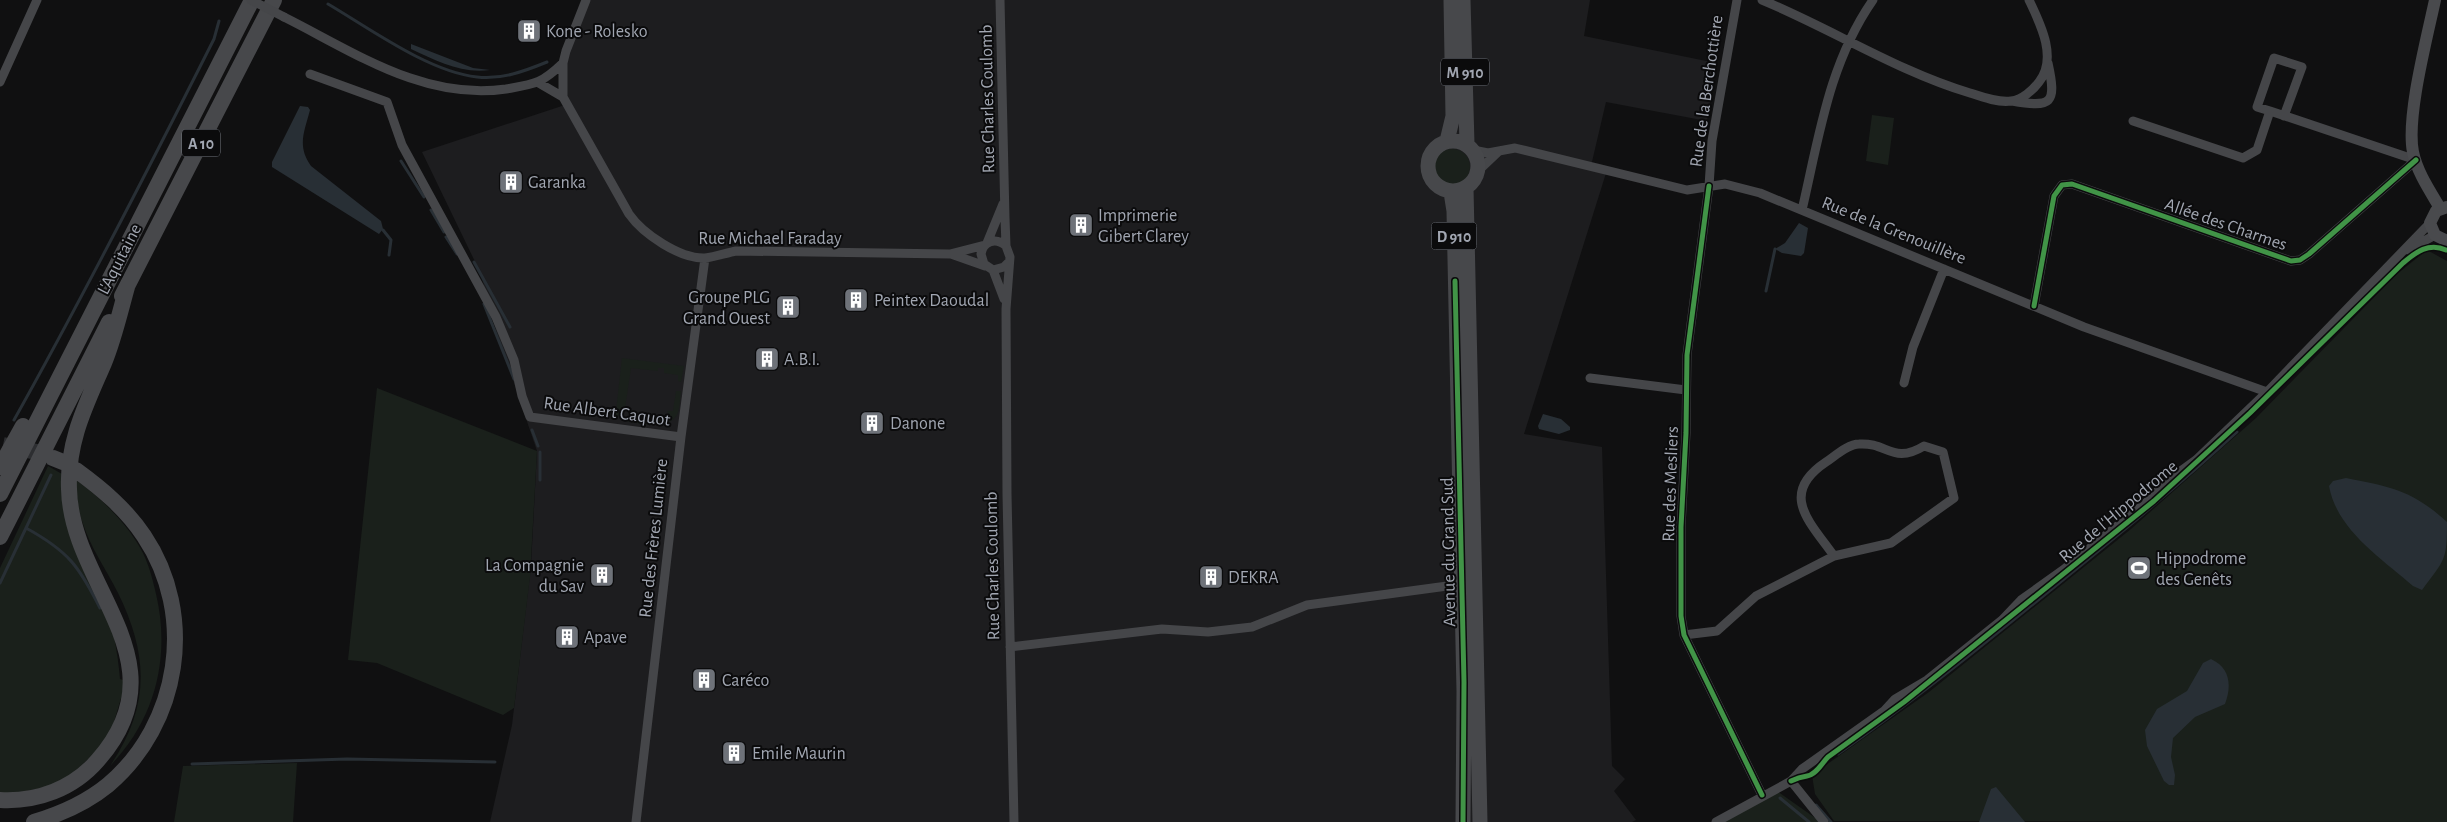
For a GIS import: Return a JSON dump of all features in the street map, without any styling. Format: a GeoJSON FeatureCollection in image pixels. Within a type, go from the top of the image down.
{"type":"FeatureCollection","features":[{"type":"Feature","properties":{"kind":"highway","name":"L'Aquitaine"},"geometry":{"type":"LineString","coordinates":[[0,494],[252,0]]}},
{"type":"Feature","properties":{"kind":"highway","name":"L'Aquitaine"},"geometry":{"type":"LineString","coordinates":[[0,537],[274,0]]}},
{"type":"Feature","properties":{"kind":"highway"},"geometry":{"type":"LineString","coordinates":[[0,800],[29,799],[44,796],[76,780],[92,768],[104,754],[114,739],[125,713],[130,681],[127,651],[118,622],[77,534],[70,501],[69,478],[70,458],[77,426],[105,362],[128,287]]}},
{"type":"Feature","properties":{"kind":"highway"},"geometry":{"type":"LineString","coordinates":[[0,467],[25,423],[40,417]]}},
{"type":"Feature","properties":{"kind":"highway"},"geometry":{"type":"LineString","coordinates":[[34,822],[66,811],[90,798],[122,771],[152,732],[164,706],[173,671],[175,653],[173,613],[169,592],[145,536],[116,501],[64,464]]}},
{"type":"Feature","properties":{"kind":"main road"},"geometry":{"type":"LineString","coordinates":[[1447,142],[1453,116],[1451,0]]}},
{"type":"Feature","properties":{"kind":"main road","name":"M 910"},"geometry":{"type":"LineString","coordinates":[[1463,0],[1470,147]]}},
{"type":"Feature","properties":{"kind":"main road"},"geometry":{"type":"LineString","coordinates":[[1454,141],[1470,147],[1477,157],[1478,171],[1476,178],[1466,188],[1451,192],[1438,187],[1433,182],[1428,170],[1430,156],[1434,149],[1447,142],[1454,141]]}},
{"type":"Feature","properties":{"kind":"main road","name":"Avenue du Grand Sud"},"geometry":{"type":"LineString","coordinates":[[1466,188],[1480,822]]}},
{"type":"Feature","properties":{"kind":"main road","name":"Avenue du Grand Sud"},"geometry":{"type":"LineString","coordinates":[[1451,192],[1454,211],[1462,584],[1463,822]]}},
{"type":"Feature","properties":{"kind":"street"},"geometry":{"type":"LineString","coordinates":[[0,82],[37,0]]}},
{"type":"Feature","properties":{"kind":"street"},"geometry":{"type":"LineString","coordinates":[[252,0],[390,70],[413,80],[437,87],[472,92],[539,84],[563,63]]}},
{"type":"Feature","properties":{"kind":"street","name":"Rue Michael Faraday"},"geometry":{"type":"LineString","coordinates":[[586,0],[563,63],[563,97],[629,214],[636,224],[661,243],[688,254],[705,258],[736,251],[950,254],[986,244]]}},
{"type":"Feature","properties":{"kind":"street","name":"Rue Charles Coulomb"},"geometry":{"type":"LineString","coordinates":[[1000,0],[1006,246],[1010,257],[1008,262],[1006,310],[1014,822]]}},
{"type":"Feature","properties":{"kind":"street","name":"Rue de la Berchottière"},"geometry":{"type":"LineString","coordinates":[[1709,186],[1712,140],[1737,0]]}},
{"type":"Feature","properties":{"kind":"street"},"geometry":{"type":"LineString","coordinates":[[1762,0],[1780,4],[1849,41],[1924,77],[1982,97],[2043,105],[2048,102],[2053,90],[2044,36],[2029,0]]}},
{"type":"Feature","properties":{"kind":"street"},"geometry":{"type":"LineString","coordinates":[[1802,210],[1822,116],[1849,41],[1873,0]]}},
{"type":"Feature","properties":{"kind":"street"},"geometry":{"type":"LineString","coordinates":[[2435,0],[2414,110],[2412,141],[2416,160],[2443,207],[2432,216],[2430,223],[2444,239]]}},
{"type":"Feature","properties":{"kind":"street"},"geometry":{"type":"LineString","coordinates":[[2284,116],[2302,67],[2274,58],[2257,107],[2270,111],[2284,116],[2416,160]]}},
{"type":"Feature","properties":{"kind":"street"},"geometry":{"type":"LineString","coordinates":[[2012,101],[2035,87],[2044,74],[2047,62]]}},
{"type":"Feature","properties":{"kind":"street","name":"Rue Albert Caquot"},"geometry":{"type":"LineString","coordinates":[[310,74],[387,102],[402,145],[496,317],[514,360],[522,396],[530,417],[680,437]]}},
{"type":"Feature","properties":{"kind":"street"},"geometry":{"type":"LineString","coordinates":[[539,84],[563,97]]}},
{"type":"Feature","properties":{"kind":"street"},"geometry":{"type":"LineString","coordinates":[[2133,121],[2242,158],[2257,150],[2270,111]]}},
{"type":"Feature","properties":{"kind":"street","name":"Rue de la Grenouillère"},"geometry":{"type":"LineString","coordinates":[[1470,147],[1488,153],[1515,148],[1688,190],[1725,184],[1760,193],[2084,327],[2267,392]]}},
{"type":"Feature","properties":{"kind":"street"},"geometry":{"type":"LineString","coordinates":[[1478,171],[1498,152]]}},
{"type":"Feature","properties":{"kind":"street","name":"Allée des Charmes"},"geometry":{"type":"LineString","coordinates":[[2034,306],[2054,196],[2057,189],[2062,185],[2072,184],[2291,261],[2300,260],[2309,254],[2416,160]]}},
{"type":"Feature","properties":{"kind":"street","name":"Rue des Mesliers"},"geometry":{"type":"LineString","coordinates":[[1709,186],[1687,355],[1681,527],[1681,616],[1684,635],[1762,795]]}},
{"type":"Feature","properties":{"kind":"street","name":"Rue Charles Coulomb"},"geometry":{"type":"LineString","coordinates":[[1005,196],[986,244],[982,249],[981,260],[990,269],[1000,286],[1006,310]]}},
{"type":"Feature","properties":{"kind":"street","name":"Rue de l'Hippodrome"},"geometry":{"type":"LineString","coordinates":[[1716,822],[1762,795],[1791,781],[1802,769],[1884,711],[1895,699],[1927,680],[2002,620],[2022,600],[2078,558],[2153,497],[2168,480],[2196,460],[2267,392],[2430,223]]}},
{"type":"Feature","properties":{"kind":"street","name":"Rue de l'Hippodrome"},"geometry":{"type":"LineString","coordinates":[[2403,252],[2444,239]]}},
{"type":"Feature","properties":{"kind":"street"},"geometry":{"type":"LineString","coordinates":[[986,244],[997,240],[1006,246]]}},
{"type":"Feature","properties":{"kind":"street","name":"Rue Michael Faraday"},"geometry":{"type":"LineString","coordinates":[[950,254],[990,269]]}},
{"type":"Feature","properties":{"kind":"street","name":"Rue des Frères Lumière"},"geometry":{"type":"LineString","coordinates":[[636,822],[680,437],[705,258]]}},
{"type":"Feature","properties":{"kind":"street"},"geometry":{"type":"LineString","coordinates":[[990,269],[1004,267],[1008,262]]}},
{"type":"Feature","properties":{"kind":"street"},"geometry":{"type":"LineString","coordinates":[[1904,383],[1913,347],[1944,268]]}},
{"type":"Feature","properties":{"kind":"street"},"geometry":{"type":"LineString","coordinates":[[1590,378],[1686,390]]}},
{"type":"Feature","properties":{"kind":"street"},"geometry":{"type":"LineString","coordinates":[[1684,635],[1717,631],[1756,596],[1834,556],[1891,543],[1952,500],[1954,496],[1942,452],[1924,446],[1913,453],[1904,455],[1858,444],[1849,447],[1812,473],[1804,486],[1802,508],[1834,556]]}},
{"type":"Feature","properties":{"kind":"street"},"geometry":{"type":"LineString","coordinates":[[1010,647],[1162,629],[1208,632],[1252,627],[1307,605],[1462,584]]}},
{"type":"Feature","properties":{"kind":"street"},"geometry":{"type":"LineString","coordinates":[[1791,781],[1824,822]]}},
{"type":"Feature","properties":{"kind":"shaded area"},"geometry":{"type":"Polygon","coordinates":[[[586,0],[1590,0],[1584,36],[1716,63],[1707,121],[1606,102],[1591,166],[1607,170],[1524,434],[1602,447],[1612,766],[1625,779],[1614,791],[1636,820],[1632,822],[490,822],[512,725],[531,566],[537,451],[489,309],[481,274],[422,152],[568,104],[563,63],[586,0]]]}},
{"type":"Feature","properties":{"kind":"shaded area"},"geometry":{"type":"Polygon","coordinates":[[[411,44],[473,68],[490,70],[479,71],[449,66],[411,49],[411,44]]]}},
{"type":"Feature","properties":{"kind":"shaded area"},"geometry":{"type":"Polygon","coordinates":[[[300,106],[308,107],[310,110],[303,146],[311,166],[381,221],[383,229],[379,234],[272,167],[272,162],[300,106]]]}},
{"type":"Feature","properties":{"kind":"shaded area"},"geometry":{"type":"Polygon","coordinates":[[[1872,115],[1894,118],[1888,165],[1866,161],[1872,115]]]}},
{"type":"Feature","properties":{"kind":"shaded area"},"geometry":{"type":"Polygon","coordinates":[[[1452,149],[1459,150],[1465,154],[1469,160],[1469,174],[1465,180],[1459,184],[1452,185],[1445,184],[1439,180],[1435,174],[1434,167],[1435,160],[1439,154],[1445,150],[1452,149]]]}},
{"type":"Feature","properties":{"kind":"shaded area"},"geometry":{"type":"Polygon","coordinates":[[[1799,223],[1808,228],[1804,253],[1801,256],[1782,253],[1775,249],[1785,243],[1799,223]]]}},
{"type":"Feature","properties":{"kind":"shaded area"},"geometry":{"type":"Polygon","coordinates":[[[2427,250],[2447,261],[2447,822],[1834,821],[1815,794],[1812,775],[1929,692],[2131,529],[2256,418],[2397,274],[2427,250]]]}},
{"type":"Feature","properties":{"kind":"shaded area"},"geometry":{"type":"Polygon","coordinates":[[[622,358],[684,366],[681,382],[678,381],[678,375],[664,373],[664,368],[658,368],[658,371],[631,368],[625,408],[615,420],[622,358]]]}},
{"type":"Feature","properties":{"kind":"shaded area"},"geometry":{"type":"Polygon","coordinates":[[[377,388],[537,451],[530,577],[514,708],[503,715],[377,663],[348,660],[377,388]]]}},
{"type":"Feature","properties":{"kind":"shaded area"},"geometry":{"type":"Polygon","coordinates":[[[676,391],[681,391],[679,410],[677,415],[667,423],[652,425],[624,421],[626,418],[633,421],[635,419],[652,423],[660,416],[663,423],[671,418],[667,411],[673,411],[676,391]]]}},
{"type":"Feature","properties":{"kind":"shaded area"},"geometry":{"type":"Polygon","coordinates":[[[1543,414],[1561,419],[1570,427],[1570,430],[1559,434],[1539,429],[1538,426],[1543,414]]]}},
{"type":"Feature","properties":{"kind":"shaded area"},"geometry":{"type":"Polygon","coordinates":[[[48,466],[62,474],[89,549],[105,601],[117,653],[120,679],[126,681],[109,739],[63,783],[0,797],[0,568],[48,466]]]}},
{"type":"Feature","properties":{"kind":"shaded area"},"geometry":{"type":"Polygon","coordinates":[[[2346,478],[2389,487],[2412,496],[2447,522],[2443,559],[2422,590],[2413,586],[2374,554],[2351,530],[2341,516],[2329,486],[2333,481],[2346,478]]]}},
{"type":"Feature","properties":{"kind":"shaded area"},"geometry":{"type":"Polygon","coordinates":[[[75,479],[116,515],[140,547],[151,574],[160,618],[160,664],[156,686],[138,729],[126,748],[110,766],[123,744],[138,702],[141,681],[140,660],[128,616],[85,531],[79,511],[75,479]]]}},
{"type":"Feature","properties":{"kind":"shaded area"},"geometry":{"type":"Polygon","coordinates":[[[2211,659],[2222,667],[2228,678],[2229,684],[2225,704],[2195,717],[2173,738],[2171,757],[2175,775],[2174,785],[2169,785],[2164,781],[2147,746],[2145,730],[2157,709],[2187,691],[2203,663],[2211,659]]]}},
{"type":"Feature","properties":{"kind":"shaded area"},"geometry":{"type":"Polygon","coordinates":[[[297,763],[293,822],[174,822],[183,766],[297,763]]]}},
{"type":"Feature","properties":{"kind":"shaded area"},"geometry":{"type":"Polygon","coordinates":[[[1996,787],[2025,822],[1979,822],[1991,789],[1996,787]]]}},
{"type":"Feature","properties":{"kind":"shaded area"},"geometry":{"type":"Polygon","coordinates":[[[1774,789],[1821,822],[1716,822],[1774,789]]]}},
{"type":"Feature","properties":{"kind":"waterway"},"geometry":{"type":"LineString","coordinates":[[328,4],[400,48],[439,67],[458,73],[486,78],[504,76],[547,62]]}},
{"type":"Feature","properties":{"kind":"waterway"},"geometry":{"type":"LineString","coordinates":[[14,420],[141,183],[214,39],[219,21]]}},
{"type":"Feature","properties":{"kind":"waterway"},"geometry":{"type":"LineString","coordinates":[[401,161],[424,197]]}},
{"type":"Feature","properties":{"kind":"waterway"},"geometry":{"type":"LineString","coordinates":[[431,210],[444,232]]}},
{"type":"Feature","properties":{"kind":"waterway"},"geometry":{"type":"LineString","coordinates":[[383,230],[391,240],[389,255]]}},
{"type":"Feature","properties":{"kind":"waterway"},"geometry":{"type":"LineString","coordinates":[[446,237],[457,254]]}},
{"type":"Feature","properties":{"kind":"waterway"},"geometry":{"type":"LineString","coordinates":[[1766,291],[1775,249]]}},
{"type":"Feature","properties":{"kind":"waterway"},"geometry":{"type":"LineString","coordinates":[[474,262],[510,327]]}},
{"type":"Feature","properties":{"kind":"waterway"},"geometry":{"type":"LineString","coordinates":[[484,304],[514,379]]}},
{"type":"Feature","properties":{"kind":"waterway"},"geometry":{"type":"LineString","coordinates":[[532,430],[538,446]]}},
{"type":"Feature","properties":{"kind":"waterway"},"geometry":{"type":"LineString","coordinates":[[1838,754],[1918,695],[2022,613],[2144,514],[2237,432]]}},
{"type":"Feature","properties":{"kind":"waterway"},"geometry":{"type":"LineString","coordinates":[[540,452],[540,480]]}},
{"type":"Feature","properties":{"kind":"waterway"},"geometry":{"type":"LineString","coordinates":[[26,528],[51,475]]}},
{"type":"Feature","properties":{"kind":"waterway"},"geometry":{"type":"LineString","coordinates":[[0,583],[26,528],[52,544],[71,561],[100,608]]}},
{"type":"Feature","properties":{"kind":"waterway"},"geometry":{"type":"LineString","coordinates":[[192,764],[347,759],[495,762]]}},
{"type":"Feature","properties":{"kind":"waterway"},"geometry":{"type":"LineString","coordinates":[[1780,798],[1809,822]]}},
{"type":"Feature","properties":{"kind":"waterway"},"geometry":{"type":"LineString","coordinates":[[1816,805],[1831,822]]}},
{"type":"Feature","properties":{"kind":"tunnel"},"geometry":{"type":"LineString","coordinates":[[3,445],[37,452],[53,458]]}},
{"type":"Feature","properties":{"kind":"cycle path"},"geometry":{"type":"LineString","coordinates":[[2034,306],[2054,196],[2062,185],[2072,184],[2291,261],[2300,260],[2309,254],[2416,160]]}},
{"type":"Feature","properties":{"kind":"cycle path"},"geometry":{"type":"LineString","coordinates":[[1709,186],[1687,355],[1686,433],[1681,527],[1681,616],[1684,635],[1762,795]]}},
{"type":"Feature","properties":{"kind":"cycle path"},"geometry":{"type":"LineString","coordinates":[[1791,781],[1813,773],[1828,757],[1904,702],[2154,501],[2250,413],[2403,263],[2423,249],[2434,247],[2446,250]]}},
{"type":"Feature","properties":{"kind":"cycle path"},"geometry":{"type":"LineString","coordinates":[[1455,281],[1464,682],[1463,822]]}},
{"type":"Feature","properties":{"kind":"place","name":"Kone - Rolesko"},"geometry":{"type":"Point","coordinates":[529,31]}},
{"type":"Feature","properties":{"kind":"place","name":"Garanka"},"geometry":{"type":"Point","coordinates":[511,182]}},
{"type":"Feature","properties":{"kind":"place","name":"Imprimerie Gibert Clarey"},"geometry":{"type":"Point","coordinates":[1081,225]}},
{"type":"Feature","properties":{"kind":"place","name":"Peintex Daoudal"},"geometry":{"type":"Point","coordinates":[856,300]}},
{"type":"Feature","properties":{"kind":"place","name":"Groupe PLG Grand Ouest"},"geometry":{"type":"Point","coordinates":[788,307]}},
{"type":"Feature","properties":{"kind":"place","name":"A.B.I."},"geometry":{"type":"Point","coordinates":[767,359]}},
{"type":"Feature","properties":{"kind":"place","name":"Danone"},"geometry":{"type":"Point","coordinates":[872,423]}},
{"type":"Feature","properties":{"kind":"place","name":"Hippodrome des Genêts"},"geometry":{"type":"Point","coordinates":[2139,568]}},
{"type":"Feature","properties":{"kind":"place","name":"La Compagnie du Sav"},"geometry":{"type":"Point","coordinates":[602,575]}},
{"type":"Feature","properties":{"kind":"place","name":"DEKRA"},"geometry":{"type":"Point","coordinates":[1211,577]}},
{"type":"Feature","properties":{"kind":"place","name":"Apave"},"geometry":{"type":"Point","coordinates":[567,637]}},
{"type":"Feature","properties":{"kind":"place","name":"Caréco"},"geometry":{"type":"Point","coordinates":[704,680]}},
{"type":"Feature","properties":{"kind":"place","name":"Emile Maurin"},"geometry":{"type":"Point","coordinates":[734,753]}}]}
